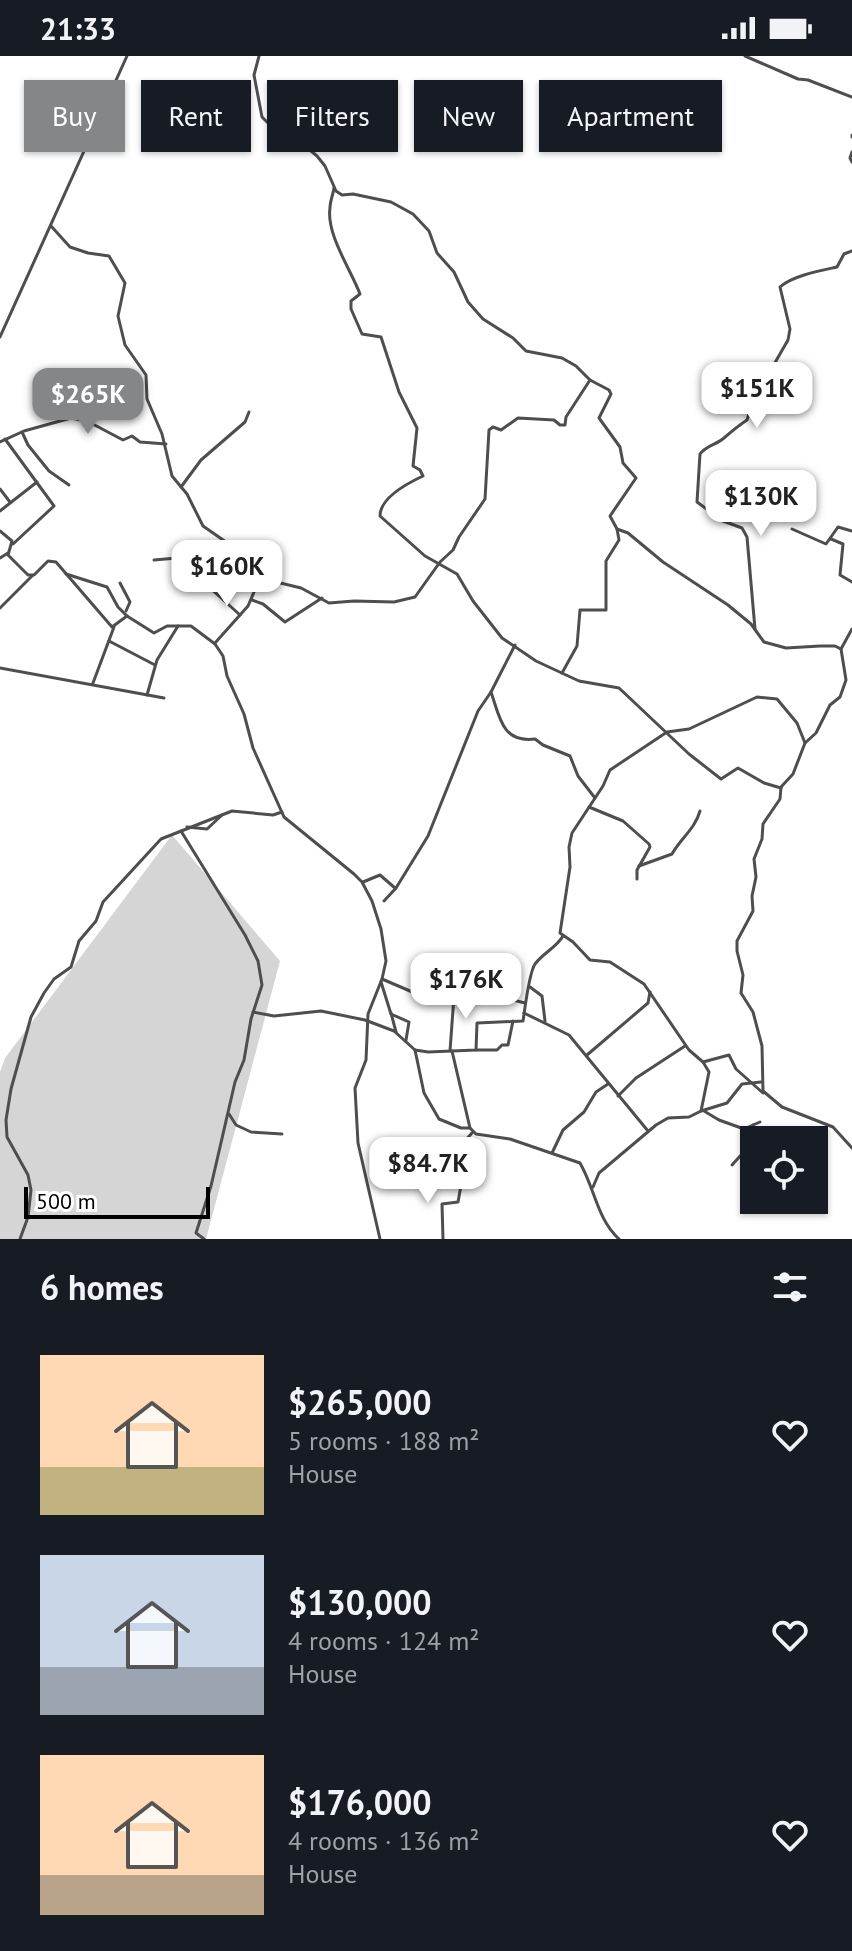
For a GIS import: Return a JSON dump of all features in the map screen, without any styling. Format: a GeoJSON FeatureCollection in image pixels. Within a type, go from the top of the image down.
{"type":"FeatureCollection","features":[{"type":"Feature","properties":{"kind":"street"},"geometry":{"type":"LineString","coordinates":[[0,337],[127,56]]}},
{"type":"Feature","properties":{"kind":"street"},"geometry":{"type":"LineString","coordinates":[[259,56],[254,75],[262,117],[295,137],[317,156],[334,188],[342,195],[353,194],[391,202],[413,214],[429,231],[437,253],[454,272],[468,302],[483,319],[513,338],[526,351],[562,358],[578,367],[590,380],[611,394],[599,418],[620,447],[623,463],[636,478],[610,516],[619,542],[606,564],[606,610],[580,610],[577,646],[562,673]]}},
{"type":"Feature","properties":{"kind":"street"},"geometry":{"type":"LineString","coordinates":[[745,56],[798,79],[852,97]]}},
{"type":"Feature","properties":{"kind":"street"},"geometry":{"type":"LineString","coordinates":[[852,152],[852,162]]}},
{"type":"Feature","properties":{"kind":"street"},"geometry":{"type":"LineString","coordinates":[[334,188],[331,221],[337,244],[360,294],[351,301],[350,306],[362,334],[381,337],[399,392],[417,428],[413,466],[423,475],[383,503],[379,514],[425,556],[440,562],[460,577],[473,601],[498,633],[536,661],[588,685],[619,688],[701,765],[721,779],[738,768],[764,783],[781,788]]}},
{"type":"Feature","properties":{"kind":"street"},"geometry":{"type":"LineString","coordinates":[[51,226],[70,247],[109,256],[121,274],[125,283],[118,316],[122,338],[127,351],[146,375],[147,399],[166,444],[171,474],[190,499],[203,526],[231,549],[244,567],[260,578],[301,588],[329,603],[410,599],[417,595],[440,562],[453,550],[485,499],[489,430],[493,427],[501,430],[518,418],[554,420],[565,425],[566,417],[590,380]]}},
{"type":"Feature","properties":{"kind":"street"},"geometry":{"type":"LineString","coordinates":[[755,629],[747,537],[742,529],[723,521],[697,502],[700,454],[747,420],[753,401],[788,340],[790,329],[779,288],[799,274],[812,274],[838,266],[843,255],[852,251]]}},
{"type":"Feature","properties":{"kind":"street"},"geometry":{"type":"LineString","coordinates":[[181,487],[201,460],[245,422],[249,412]]}},
{"type":"Feature","properties":{"kind":"street"},"geometry":{"type":"LineString","coordinates":[[0,558],[53,509],[53,503],[2,441],[58,420],[77,418],[123,440],[132,436],[145,443],[166,444]]}},
{"type":"Feature","properties":{"kind":"street"},"geometry":{"type":"LineString","coordinates":[[22,432],[28,445],[49,471],[69,485]]}},
{"type":"Feature","properties":{"kind":"street"},"geometry":{"type":"LineString","coordinates":[[0,511],[37,482]]}},
{"type":"Feature","properties":{"kind":"street"},"geometry":{"type":"LineString","coordinates":[[0,489],[10,503]]}},
{"type":"Feature","properties":{"kind":"street"},"geometry":{"type":"LineString","coordinates":[[792,529],[825,544],[839,527],[852,531]]}},
{"type":"Feature","properties":{"kind":"street"},"geometry":{"type":"LineString","coordinates":[[617,529],[628,533],[663,562],[721,600],[755,629],[763,642],[798,649],[835,646],[841,649]]}},
{"type":"Feature","properties":{"kind":"street"},"geometry":{"type":"LineString","coordinates":[[0,531],[11,540],[12,545]]}},
{"type":"Feature","properties":{"kind":"street"},"geometry":{"type":"LineString","coordinates":[[831,539],[844,545],[840,575],[852,582]]}},
{"type":"Feature","properties":{"kind":"street"},"geometry":{"type":"LineString","coordinates":[[197,577],[231,549]]}},
{"type":"Feature","properties":{"kind":"street"},"geometry":{"type":"LineString","coordinates":[[8,553],[25,573],[32,576]]}},
{"type":"Feature","properties":{"kind":"street"},"geometry":{"type":"LineString","coordinates":[[154,560],[177,557],[240,615]]}},
{"type":"Feature","properties":{"kind":"street"},"geometry":{"type":"LineString","coordinates":[[0,608],[51,560],[114,627]]}},
{"type":"Feature","properties":{"kind":"street"},"geometry":{"type":"LineString","coordinates":[[66,574],[107,587],[118,607],[154,633],[167,626],[192,626],[214,644],[223,656],[253,748],[282,812],[290,823],[362,882],[372,901],[386,961],[367,1021],[366,1060],[355,1088],[358,1143],[380,1239]]}},
{"type":"Feature","properties":{"kind":"street"},"geometry":{"type":"LineString","coordinates":[[214,644],[252,600],[260,578]]}},
{"type":"Feature","properties":{"kind":"street"},"geometry":{"type":"LineString","coordinates":[[93,685],[114,627],[126,614],[130,602],[120,583]]}},
{"type":"Feature","properties":{"kind":"street"},"geometry":{"type":"LineString","coordinates":[[252,600],[263,604],[285,622],[322,598]]}},
{"type":"Feature","properties":{"kind":"street"},"geometry":{"type":"LineString","coordinates":[[147,696],[155,665],[178,626]]}},
{"type":"Feature","properties":{"kind":"street"},"geometry":{"type":"LineString","coordinates":[[764,1093],[761,1082],[762,1046],[753,1012],[741,993],[743,975],[737,948],[738,937],[753,911],[754,859],[762,839],[763,824],[780,799],[781,788],[793,774],[805,743],[816,733],[830,705],[840,697],[845,678],[841,649],[851,632]]}},
{"type":"Feature","properties":{"kind":"street"},"geometry":{"type":"LineString","coordinates":[[109,641],[155,665]]}},
{"type":"Feature","properties":{"kind":"street"},"geometry":{"type":"LineString","coordinates":[[384,901],[435,821],[478,711],[515,645]]}},
{"type":"Feature","properties":{"kind":"street"},"geometry":{"type":"LineString","coordinates":[[0,668],[164,698]]}},
{"type":"Feature","properties":{"kind":"street"},"geometry":{"type":"LineString","coordinates":[[845,678],[852,676]]}},
{"type":"Feature","properties":{"kind":"street"},"geometry":{"type":"LineString","coordinates":[[491,692],[501,724],[508,733],[520,740],[535,739],[570,756],[578,776],[595,798]]}},
{"type":"Feature","properties":{"kind":"street"},"geometry":{"type":"LineString","coordinates":[[702,1111],[709,1073],[703,1062],[685,1046],[650,992],[610,962],[590,960],[563,936],[559,924],[574,826],[595,798],[610,770],[666,732],[684,731],[761,696],[777,699],[797,723],[805,743]]}},
{"type":"Feature","properties":{"kind":"street"},"geometry":{"type":"LineString","coordinates":[[589,807],[623,821],[647,841],[650,847],[636,872],[637,879]]}},
{"type":"Feature","properties":{"kind":"street"},"geometry":{"type":"LineString","coordinates":[[20,1239],[29,1212],[30,1184],[7,1137],[11,1089],[31,1017],[54,979],[71,967],[79,941],[96,921],[103,902],[161,839],[234,811],[271,815],[282,812]]}},
{"type":"Feature","properties":{"kind":"street"},"geometry":{"type":"LineString","coordinates":[[639,866],[672,854],[696,823],[700,811]]}},
{"type":"Feature","properties":{"kind":"street"},"geometry":{"type":"LineString","coordinates":[[187,827],[207,829],[223,814]]}},
{"type":"Feature","properties":{"kind":"street"},"geometry":{"type":"LineString","coordinates":[[180,830],[226,900],[256,956],[262,985],[196,1233],[204,1239]]}},
{"type":"Feature","properties":{"kind":"street"},"geometry":{"type":"LineString","coordinates":[[362,882],[380,875],[395,888]]}},
{"type":"Feature","properties":{"kind":"street"},"geometry":{"type":"LineString","coordinates":[[476,1050],[477,1023],[523,1021],[533,967],[563,936]]}},
{"type":"Feature","properties":{"kind":"street"},"geometry":{"type":"LineString","coordinates":[[382,980],[417,994],[430,992],[478,1000],[505,998],[526,1003]]}},
{"type":"Feature","properties":{"kind":"street"},"geometry":{"type":"LineString","coordinates":[[382,980],[396,1032]]}},
{"type":"Feature","properties":{"kind":"street"},"geometry":{"type":"LineString","coordinates":[[529,987],[541,995],[545,1021]]}},
{"type":"Feature","properties":{"kind":"street"},"geometry":{"type":"LineString","coordinates":[[586,1055],[648,1003],[650,992]]}},
{"type":"Feature","properties":{"kind":"street"},"geometry":{"type":"LineString","coordinates":[[443,1239],[442,1204],[458,1202],[464,1169],[463,1143],[472,1130],[451,1051],[454,996]]}},
{"type":"Feature","properties":{"kind":"street"},"geometry":{"type":"LineString","coordinates":[[253,1012],[268,1017],[321,1011],[367,1021],[396,1032],[415,1050],[421,1086],[435,1115],[445,1123],[508,1139],[580,1163],[593,1187],[607,1228],[619,1239]]}},
{"type":"Feature","properties":{"kind":"street"},"geometry":{"type":"LineString","coordinates":[[391,1013],[409,1022],[405,1041]]}},
{"type":"Feature","properties":{"kind":"street"},"geometry":{"type":"LineString","coordinates":[[524,1013],[565,1032],[648,1131]]}},
{"type":"Feature","properties":{"kind":"street"},"geometry":{"type":"LineString","coordinates":[[415,1050],[497,1050],[502,1045],[508,1045],[513,1021]]}},
{"type":"Feature","properties":{"kind":"street"},"geometry":{"type":"LineString","coordinates":[[618,1094],[685,1046]]}},
{"type":"Feature","properties":{"kind":"street"},"geometry":{"type":"LineString","coordinates":[[703,1062],[729,1055],[736,1069],[782,1107],[833,1127],[852,1148]]}},
{"type":"Feature","properties":{"kind":"street"},"geometry":{"type":"LineString","coordinates":[[587,1177],[599,1173],[666,1119],[686,1118],[727,1103],[738,1087],[761,1082]]}},
{"type":"Feature","properties":{"kind":"street"},"geometry":{"type":"LineString","coordinates":[[552,1153],[563,1130],[584,1112],[596,1092],[608,1084]]}},
{"type":"Feature","properties":{"kind":"street"},"geometry":{"type":"LineString","coordinates":[[702,1111],[744,1129],[760,1122]]}},
{"type":"Feature","properties":{"kind":"street"},"geometry":{"type":"LineString","coordinates":[[229,1114],[236,1125],[251,1132],[282,1134]]}},
{"type":"Feature","properties":{"kind":"street"},"geometry":{"type":"LineString","coordinates":[[732,1165],[742,1154],[753,1125]]}},
{"type":"Feature","properties":{"kind":"street"},"geometry":{"type":"LineString","coordinates":[[593,1187],[599,1173]]}},
{"type":"Feature","properties":{"kind":"shaded area"},"geometry":{"type":"Polygon","coordinates":[[[172,835],[280,961],[206,1239],[0,1239],[0,1072],[5,1058],[172,835]]]}}]}
